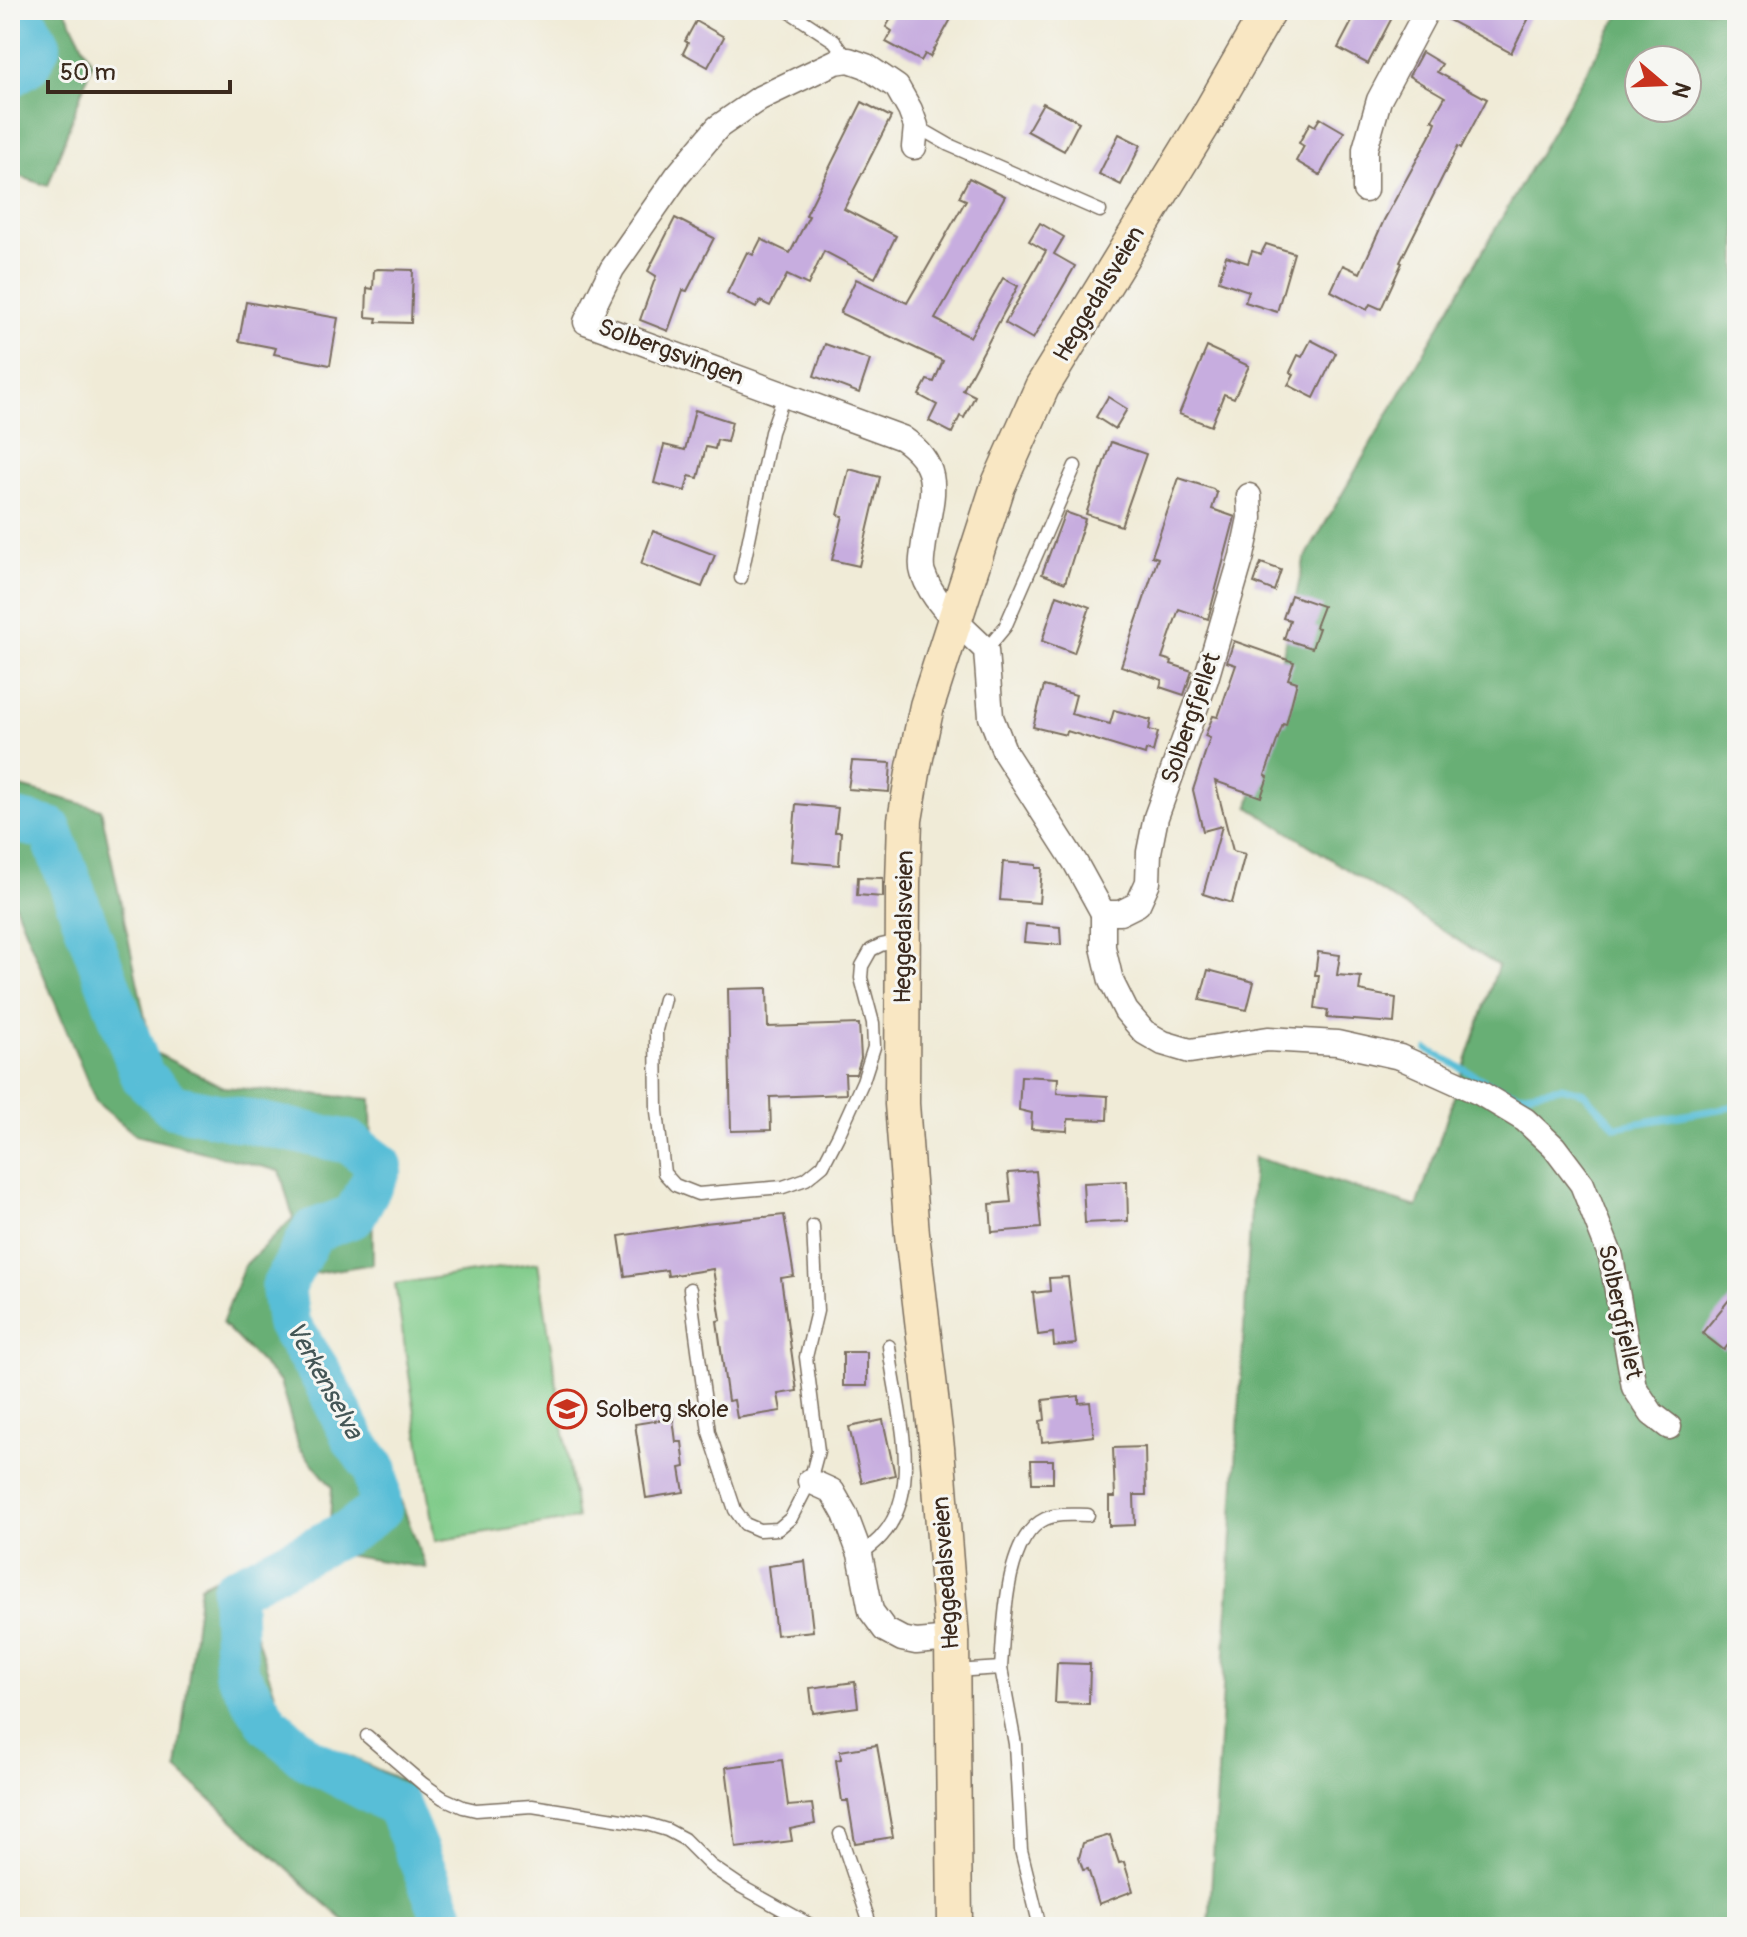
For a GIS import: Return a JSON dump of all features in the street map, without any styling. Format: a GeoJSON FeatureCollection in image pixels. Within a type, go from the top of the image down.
{"type":"FeatureCollection","features":[{"type":"Feature","properties":{"kind":"main road","name":"Heggedalsveien"},"geometry":{"type":"LineString","coordinates":[[955,1927],[952,1655],[937,1448],[906,1170],[902,1104],[905,820],[927,706],[954,619],[998,486],[1042,387],[1269,10]]}},
{"type":"Feature","properties":{"kind":"street"},"geometry":{"type":"LineString","coordinates":[[1365,190],[1365,149],[1379,100],[1427,10]]}},
{"type":"Feature","properties":{"kind":"street"},"geometry":{"type":"LineString","coordinates":[[849,60],[866,66],[897,87],[910,110],[915,137]]}},
{"type":"Feature","properties":{"kind":"street","name":"Solbergsvingen"},"geometry":{"type":"LineString","coordinates":[[849,60],[835,62],[787,84],[718,127],[677,176],[612,269],[586,322],[785,393],[902,438],[920,450],[931,472],[933,493],[922,571],[931,590],[954,619]]}},
{"type":"Feature","properties":{"kind":"street","name":"Solbergfjellet"},"geometry":{"type":"LineString","coordinates":[[1103,913],[1120,913],[1138,904],[1148,882],[1149,852],[1156,817],[1206,679],[1242,556],[1250,518],[1249,496]]}},
{"type":"Feature","properties":{"kind":"street"},"geometry":{"type":"LineString","coordinates":[[954,619],[986,650]]}},
{"type":"Feature","properties":{"kind":"street","name":"Solbergfjellet"},"geometry":{"type":"LineString","coordinates":[[986,650],[991,717],[1005,753],[1075,862],[1103,913],[1103,947],[1111,981],[1126,1011],[1144,1032],[1163,1043],[1190,1051],[1268,1039],[1337,1043],[1400,1057],[1480,1093],[1525,1120],[1554,1147],[1582,1184],[1611,1257],[1634,1387],[1652,1414],[1669,1427]]}},
{"type":"Feature","properties":{"kind":"street"},"geometry":{"type":"LineString","coordinates":[[810,1481],[832,1491],[845,1514],[860,1554],[871,1611],[885,1630],[902,1639],[952,1655]]}},
{"type":"Feature","properties":{"kind":"lane"},"geometry":{"type":"LineString","coordinates":[[787,10],[834,41],[849,60]]}},
{"type":"Feature","properties":{"kind":"lane"},"geometry":{"type":"LineString","coordinates":[[915,137],[949,145],[1100,211]]}},
{"type":"Feature","properties":{"kind":"lane"},"geometry":{"type":"LineString","coordinates":[[741,578],[771,432],[785,393]]}},
{"type":"Feature","properties":{"kind":"lane"},"geometry":{"type":"LineString","coordinates":[[986,650],[1005,627],[1075,466]]}},
{"type":"Feature","properties":{"kind":"lane"},"geometry":{"type":"LineString","coordinates":[[664,999],[656,1030],[656,1098],[664,1173],[675,1185],[698,1194],[783,1187],[806,1179],[823,1165],[838,1136],[863,1081],[874,1047],[873,1023],[861,978],[862,966],[871,950],[903,941]]}},
{"type":"Feature","properties":{"kind":"lane"},"geometry":{"type":"LineString","coordinates":[[690,1289],[709,1432],[735,1510],[745,1524],[759,1530],[778,1529],[791,1518],[810,1481],[818,1451],[806,1357],[817,1311],[813,1226]]}},
{"type":"Feature","properties":{"kind":"lane"},"geometry":{"type":"LineString","coordinates":[[860,1554],[886,1532],[903,1497],[905,1444],[892,1381],[889,1346]]}},
{"type":"Feature","properties":{"kind":"lane"},"geometry":{"type":"LineString","coordinates":[[1040,1927],[1021,1850],[1015,1744],[1001,1668],[1012,1574],[1024,1537],[1035,1525],[1054,1516],[1088,1515]]}},
{"type":"Feature","properties":{"kind":"lane"},"geometry":{"type":"LineString","coordinates":[[952,1655],[1001,1668]]}},
{"type":"Feature","properties":{"kind":"lane"},"geometry":{"type":"LineString","coordinates":[[367,1736],[423,1784],[463,1807],[476,1810],[532,1806],[647,1824],[667,1830],[684,1839],[711,1866],[742,1887],[814,1927]]}},
{"type":"Feature","properties":{"kind":"lane"},"geometry":{"type":"LineString","coordinates":[[840,1834],[871,1927]]}},
{"type":"Feature","properties":{"kind":"green space"},"geometry":{"type":"Polygon","coordinates":[[[10,10],[65,10],[92,63],[48,186],[10,173],[10,10]]]}},
{"type":"Feature","properties":{"kind":"green space"},"geometry":{"type":"Polygon","coordinates":[[[1622,10],[1737,10],[1737,1927],[1209,1927],[1254,1157],[1417,1207],[1498,966],[1249,807],[1304,560],[1622,10]]]}},
{"type":"Feature","properties":{"kind":"green space"},"geometry":{"type":"Polygon","coordinates":[[[10,784],[101,809],[152,1051],[223,1087],[371,1099],[373,1264],[298,1276],[283,1328],[323,1367],[382,1451],[426,1568],[332,1553],[246,1605],[286,1727],[411,1785],[468,1927],[351,1927],[177,1769],[200,1586],[330,1520],[332,1487],[299,1447],[280,1382],[222,1323],[244,1266],[293,1218],[280,1171],[136,1135],[96,1102],[10,893],[10,784]]]}},
{"type":"Feature","properties":{"kind":"green space"},"geometry":{"type":"Polygon","coordinates":[[[538,1262],[577,1519],[435,1541],[395,1284],[538,1262]]]}},
{"type":"Feature","properties":{"kind":"building"},"geometry":{"type":"Polygon","coordinates":[[[896,10],[956,10],[930,57],[925,54],[921,61],[886,42],[892,31],[886,27],[896,10]]]}},
{"type":"Feature","properties":{"kind":"building"},"geometry":{"type":"Polygon","coordinates":[[[1358,10],[1396,10],[1368,64],[1338,48],[1358,10]]]}},
{"type":"Feature","properties":{"kind":"building"},"geometry":{"type":"Polygon","coordinates":[[[1442,10],[1533,10],[1511,53],[1441,16],[1442,10]]]}},
{"type":"Feature","properties":{"kind":"building"},"geometry":{"type":"Polygon","coordinates":[[[696,21],[724,37],[708,67],[683,53],[688,43],[685,41],[696,21]]]}},
{"type":"Feature","properties":{"kind":"building"},"geometry":{"type":"Polygon","coordinates":[[[1422,52],[1442,64],[1437,72],[1487,99],[1461,148],[1458,146],[1400,262],[1381,309],[1370,304],[1367,310],[1331,291],[1343,265],[1360,273],[1436,122],[1432,120],[1445,97],[1409,76],[1422,52]]]}},
{"type":"Feature","properties":{"kind":"building"},"geometry":{"type":"Polygon","coordinates":[[[862,102],[891,117],[844,209],[896,236],[875,278],[824,251],[808,285],[787,275],[770,306],[760,301],[756,308],[727,293],[747,252],[753,255],[761,239],[790,253],[862,102]]]}},
{"type":"Feature","properties":{"kind":"building"},"geometry":{"type":"Polygon","coordinates":[[[1043,103],[1079,122],[1064,151],[1027,131],[1043,103]]]}},
{"type":"Feature","properties":{"kind":"building"},"geometry":{"type":"Polygon","coordinates":[[[1320,118],[1344,132],[1320,175],[1296,161],[1304,146],[1299,143],[1310,123],[1315,126],[1320,118]]]}},
{"type":"Feature","properties":{"kind":"building"},"geometry":{"type":"Polygon","coordinates":[[[1119,134],[1141,145],[1121,185],[1099,174],[1119,134]]]}},
{"type":"Feature","properties":{"kind":"building"},"geometry":{"type":"Polygon","coordinates":[[[969,178],[1005,196],[935,319],[970,337],[1003,278],[1018,286],[963,390],[975,396],[952,433],[929,421],[937,405],[919,395],[927,380],[934,382],[943,361],[840,313],[856,279],[907,303],[966,200],[959,197],[969,178]]]}},
{"type":"Feature","properties":{"kind":"building"},"geometry":{"type":"Polygon","coordinates":[[[675,218],[714,238],[687,291],[683,290],[668,331],[640,320],[656,276],[648,271],[675,218]]]}},
{"type":"Feature","properties":{"kind":"building"},"geometry":{"type":"Polygon","coordinates":[[[1040,223],[1064,237],[1054,254],[1075,266],[1033,339],[1005,323],[1046,251],[1029,241],[1040,223]]]}},
{"type":"Feature","properties":{"kind":"building"},"geometry":{"type":"Polygon","coordinates":[[[1266,244],[1294,253],[1277,312],[1245,302],[1249,291],[1219,281],[1226,256],[1248,263],[1252,251],[1261,254],[1266,244]]]}},
{"type":"Feature","properties":{"kind":"building"},"geometry":{"type":"Polygon","coordinates":[[[374,270],[413,270],[411,323],[376,322],[377,318],[366,317],[367,288],[373,289],[374,270]]]}},
{"type":"Feature","properties":{"kind":"building"},"geometry":{"type":"Polygon","coordinates":[[[246,302],[338,318],[330,365],[274,354],[276,348],[239,341],[246,302]]]}},
{"type":"Feature","properties":{"kind":"building"},"geometry":{"type":"Polygon","coordinates":[[[1311,340],[1336,353],[1314,398],[1288,385],[1298,355],[1302,357],[1311,340]]]}},
{"type":"Feature","properties":{"kind":"building"},"geometry":{"type":"Polygon","coordinates":[[[825,344],[870,360],[859,393],[814,376],[825,344]]]}},
{"type":"Feature","properties":{"kind":"building"},"geometry":{"type":"Polygon","coordinates":[[[1207,347],[1249,366],[1234,398],[1224,394],[1211,426],[1179,414],[1207,347]]]}},
{"type":"Feature","properties":{"kind":"building"},"geometry":{"type":"Polygon","coordinates":[[[1108,397],[1127,409],[1115,429],[1096,417],[1108,397]]]}},
{"type":"Feature","properties":{"kind":"building"},"geometry":{"type":"Polygon","coordinates":[[[695,410],[732,422],[727,442],[717,440],[715,449],[706,447],[698,478],[689,476],[685,491],[654,483],[664,445],[685,450],[695,410]]]}},
{"type":"Feature","properties":{"kind":"building"},"geometry":{"type":"Polygon","coordinates":[[[1111,442],[1146,454],[1121,526],[1086,514],[1111,442]]]}},
{"type":"Feature","properties":{"kind":"building"},"geometry":{"type":"Polygon","coordinates":[[[849,469],[880,477],[859,566],[832,560],[843,516],[838,515],[849,469]]]}},
{"type":"Feature","properties":{"kind":"building"},"geometry":{"type":"Polygon","coordinates":[[[1179,478],[1213,489],[1217,493],[1212,509],[1235,517],[1208,619],[1179,609],[1162,658],[1192,671],[1184,695],[1160,687],[1162,680],[1121,666],[1158,558],[1152,556],[1179,478]]]}},
{"type":"Feature","properties":{"kind":"building"},"geometry":{"type":"Polygon","coordinates":[[[1065,512],[1085,519],[1065,583],[1042,574],[1065,512]]]}},
{"type":"Feature","properties":{"kind":"building"},"geometry":{"type":"Polygon","coordinates":[[[653,531],[715,555],[702,587],[641,564],[653,531]]]}},
{"type":"Feature","properties":{"kind":"building"},"geometry":{"type":"Polygon","coordinates":[[[1261,563],[1281,570],[1274,591],[1254,583],[1261,563]]]}},
{"type":"Feature","properties":{"kind":"building"},"geometry":{"type":"Polygon","coordinates":[[[1057,595],[1090,607],[1074,653],[1042,641],[1057,595]]]}},
{"type":"Feature","properties":{"kind":"building"},"geometry":{"type":"Polygon","coordinates":[[[1291,595],[1323,606],[1315,627],[1319,628],[1312,648],[1284,639],[1290,620],[1283,618],[1291,595]]]}},
{"type":"Feature","properties":{"kind":"building"},"geometry":{"type":"Polygon","coordinates":[[[1234,641],[1294,662],[1288,679],[1297,682],[1286,725],[1283,724],[1265,775],[1268,777],[1261,797],[1215,781],[1233,851],[1245,854],[1232,903],[1203,894],[1222,826],[1203,831],[1193,790],[1210,738],[1205,736],[1213,716],[1218,717],[1236,665],[1227,662],[1234,641]]]}},
{"type":"Feature","properties":{"kind":"building"},"geometry":{"type":"Polygon","coordinates":[[[1044,686],[1076,695],[1071,714],[1110,724],[1114,710],[1151,720],[1149,730],[1158,732],[1153,752],[1146,750],[1145,755],[1067,731],[1066,735],[1033,727],[1044,686]]]}},
{"type":"Feature","properties":{"kind":"building"},"geometry":{"type":"Polygon","coordinates":[[[852,761],[891,763],[889,792],[848,789],[852,761]]]}},
{"type":"Feature","properties":{"kind":"building"},"geometry":{"type":"Polygon","coordinates":[[[796,804],[838,808],[835,832],[841,832],[839,865],[791,861],[796,804]]]}},
{"type":"Feature","properties":{"kind":"building"},"geometry":{"type":"Polygon","coordinates":[[[1003,862],[1042,868],[1039,903],[1000,900],[1003,862]]]}},
{"type":"Feature","properties":{"kind":"building"},"geometry":{"type":"Polygon","coordinates":[[[858,877],[883,878],[883,897],[857,895],[858,877]]]}},
{"type":"Feature","properties":{"kind":"building"},"geometry":{"type":"Polygon","coordinates":[[[1026,924],[1060,927],[1061,945],[1024,942],[1026,924]]]}},
{"type":"Feature","properties":{"kind":"building"},"geometry":{"type":"Polygon","coordinates":[[[1318,952],[1340,955],[1337,975],[1361,977],[1359,991],[1396,998],[1394,1023],[1327,1018],[1328,1010],[1315,1008],[1318,952]]]}},
{"type":"Feature","properties":{"kind":"building"},"geometry":{"type":"Polygon","coordinates":[[[1208,970],[1254,982],[1247,1010],[1200,1000],[1208,970]]]}},
{"type":"Feature","properties":{"kind":"building"},"geometry":{"type":"Polygon","coordinates":[[[767,988],[768,1027],[859,1024],[861,1058],[856,1074],[845,1074],[846,1094],[770,1097],[771,1130],[731,1131],[728,989],[767,988]]]}},
{"type":"Feature","properties":{"kind":"building"},"geometry":{"type":"Polygon","coordinates":[[[1021,1076],[1058,1078],[1057,1093],[1108,1096],[1107,1120],[1068,1119],[1067,1131],[1031,1129],[1032,1113],[1019,1110],[1021,1076]]]}},
{"type":"Feature","properties":{"kind":"building"},"geometry":{"type":"Polygon","coordinates":[[[1036,1171],[1041,1228],[992,1232],[990,1204],[1011,1202],[1008,1173],[1036,1171]]]}},
{"type":"Feature","properties":{"kind":"building"},"geometry":{"type":"Polygon","coordinates":[[[1127,1181],[1128,1221],[1085,1223],[1083,1183],[1127,1181]]]}},
{"type":"Feature","properties":{"kind":"building"},"geometry":{"type":"Polygon","coordinates":[[[784,1215],[794,1276],[781,1278],[797,1391],[778,1394],[781,1411],[737,1418],[734,1400],[728,1401],[713,1269],[668,1276],[667,1270],[625,1276],[619,1236],[784,1215]]]}},
{"type":"Feature","properties":{"kind":"building"},"geometry":{"type":"Polygon","coordinates":[[[1068,1277],[1076,1344],[1054,1346],[1053,1333],[1038,1335],[1033,1293],[1050,1291],[1049,1278],[1068,1277]]]}},
{"type":"Feature","properties":{"kind":"building"},"geometry":{"type":"Polygon","coordinates":[[[1737,1290],[1737,1333],[1724,1350],[1702,1333],[1737,1290]]]}},
{"type":"Feature","properties":{"kind":"building"},"geometry":{"type":"Polygon","coordinates":[[[843,1352],[867,1352],[867,1386],[843,1386],[843,1352]]]}},
{"type":"Feature","properties":{"kind":"building"},"geometry":{"type":"Polygon","coordinates":[[[1079,1396],[1079,1403],[1090,1402],[1094,1436],[1042,1442],[1040,1421],[1045,1420],[1043,1400],[1079,1396]]]}},
{"type":"Feature","properties":{"kind":"building"},"geometry":{"type":"Polygon","coordinates":[[[673,1418],[676,1442],[682,1442],[685,1467],[680,1468],[684,1492],[646,1498],[635,1424],[673,1418]]]}},
{"type":"Feature","properties":{"kind":"building"},"geometry":{"type":"Polygon","coordinates":[[[883,1420],[895,1475],[862,1483],[849,1427],[883,1420]]]}},
{"type":"Feature","properties":{"kind":"building"},"geometry":{"type":"Polygon","coordinates":[[[1145,1447],[1146,1495],[1134,1495],[1135,1525],[1109,1526],[1109,1497],[1115,1497],[1113,1448],[1145,1447]]]}},
{"type":"Feature","properties":{"kind":"building"},"geometry":{"type":"Polygon","coordinates":[[[1031,1460],[1053,1460],[1053,1483],[1032,1483],[1031,1460]]]}},
{"type":"Feature","properties":{"kind":"building"},"geometry":{"type":"Polygon","coordinates":[[[805,1561],[813,1631],[776,1635],[768,1566],[805,1561]]]}},
{"type":"Feature","properties":{"kind":"building"},"geometry":{"type":"Polygon","coordinates":[[[1057,1663],[1090,1664],[1089,1704],[1055,1703],[1057,1663]]]}},
{"type":"Feature","properties":{"kind":"building"},"geometry":{"type":"Polygon","coordinates":[[[855,1682],[858,1707],[813,1713],[810,1688],[855,1682]]]}},
{"type":"Feature","properties":{"kind":"building"},"geometry":{"type":"Polygon","coordinates":[[[877,1745],[893,1837],[855,1843],[848,1801],[842,1801],[836,1760],[841,1759],[840,1751],[877,1745]]]}},
{"type":"Feature","properties":{"kind":"building"},"geometry":{"type":"Polygon","coordinates":[[[782,1760],[788,1806],[812,1804],[815,1824],[790,1829],[792,1841],[736,1848],[726,1767],[782,1760]]]}},
{"type":"Feature","properties":{"kind":"building"},"geometry":{"type":"Polygon","coordinates":[[[1110,1835],[1119,1863],[1124,1862],[1133,1891],[1099,1904],[1088,1869],[1083,1870],[1079,1858],[1083,1843],[1110,1835]]]}},
{"type":"Feature","properties":{"kind":"waterway","name":"Verkenselva"},"geometry":{"type":"LineString","coordinates":[[10,76],[29,64],[39,45],[19,10]]}},
{"type":"Feature","properties":{"kind":"waterway","name":"Verkenselva"},"geometry":{"type":"LineString","coordinates":[[10,825],[16,821],[50,829],[143,1077],[173,1106],[349,1142],[381,1166],[354,1216],[313,1231],[283,1287],[288,1323],[322,1376],[356,1443],[376,1470],[380,1509],[353,1529],[233,1590],[236,1672],[269,1724],[307,1758],[398,1806],[448,1927]]}},
{"type":"Feature","properties":{"kind":"waterway"},"geometry":{"type":"LineString","coordinates":[[1428,1050],[1495,1086],[1519,1094],[1561,1087],[1584,1093],[1616,1127],[1737,1106]]}},
{"type":"Feature","properties":{"kind":"place","name":"Solberg skole"},"geometry":{"type":"Point","coordinates":[567,1409]}}]}
